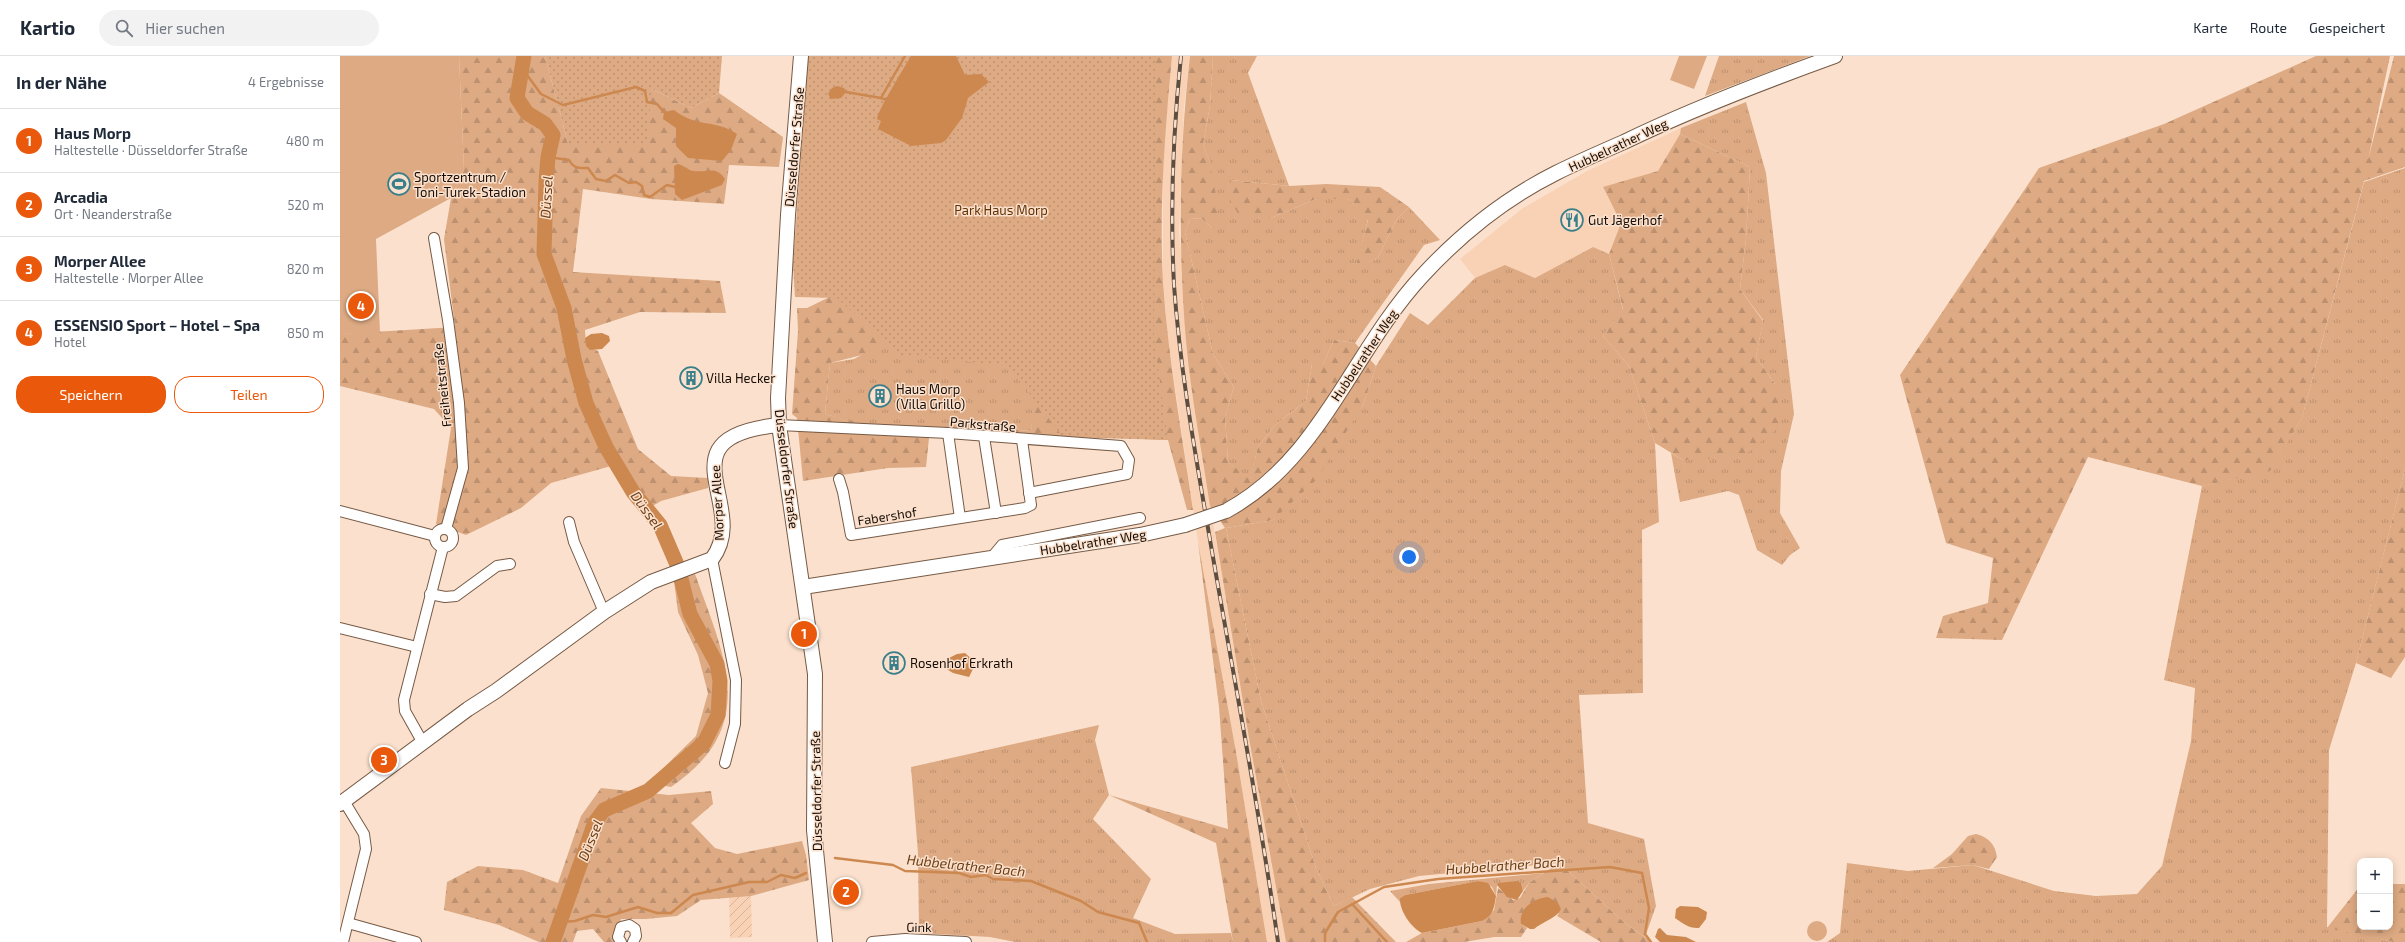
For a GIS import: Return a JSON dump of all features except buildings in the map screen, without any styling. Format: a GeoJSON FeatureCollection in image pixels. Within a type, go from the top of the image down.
{"type":"FeatureCollection","features":[{"type":"Feature","properties":{"kind":"street","name":"Düsseldorfer Straße"},"geometry":{"type":"LineString","coordinates":[[801,56],[788,215],[778,398],[779,425],[816,685],[814,822],[826,942]]}},
{"type":"Feature","properties":{"kind":"street","name":"Hubbelrather Weg"},"geometry":{"type":"LineString","coordinates":[[803,587],[1140,535],[1185,525],[1226,511],[1264,486],[1287,465],[1307,442],[1392,311],[1422,276],[1452,246],[1487,217],[1528,189],[1556,173],[1662,124],[1835,56]]}},
{"type":"Feature","properties":{"kind":"street","name":"Freiheitstraße"},"geometry":{"type":"LineString","coordinates":[[423,742],[404,711],[404,700],[443,547],[451,544],[453,538],[451,532],[446,529],[463,468],[459,403],[434,238]]}},
{"type":"Feature","properties":{"kind":"street","name":"Parkstraße"},"geometry":{"type":"LineString","coordinates":[[779,425],[948,433],[1022,440],[1121,446],[1129,460],[1127,474],[1029,493]]}},
{"type":"Feature","properties":{"kind":"street","name":"Morper Allee"},"geometry":{"type":"LineString","coordinates":[[342,802],[604,612],[651,582],[712,559],[722,540],[715,470],[717,452],[720,446],[733,435],[779,425]]}},
{"type":"Feature","properties":{"kind":"street"},"geometry":{"type":"LineString","coordinates":[[948,433],[960,518]]}},
{"type":"Feature","properties":{"kind":"street"},"geometry":{"type":"LineString","coordinates":[[984,437],[996,513]]}},
{"type":"Feature","properties":{"kind":"street","name":"Fabershof"},"geometry":{"type":"LineString","coordinates":[[839,479],[843,492],[851,536],[996,513],[1031,505],[1022,440]]}},
{"type":"Feature","properties":{"kind":"street"},"geometry":{"type":"LineString","coordinates":[[340,511],[436,536]]}},
{"type":"Feature","properties":{"kind":"street","name":"Hubbelrather Weg"},"geometry":{"type":"LineString","coordinates":[[992,557],[1002,545],[1140,518]]}},
{"type":"Feature","properties":{"kind":"street"},"geometry":{"type":"LineString","coordinates":[[569,522],[574,542],[604,612]]}},
{"type":"Feature","properties":{"kind":"street"},"geometry":{"type":"LineString","coordinates":[[443,547],[438,544],[436,536],[438,531],[446,529]]}},
{"type":"Feature","properties":{"kind":"street"},"geometry":{"type":"LineString","coordinates":[[712,559],[736,680],[734,724],[725,763]]}},
{"type":"Feature","properties":{"kind":"street"},"geometry":{"type":"LineString","coordinates":[[430,594],[444,597],[456,596],[497,566],[510,564]]}},
{"type":"Feature","properties":{"kind":"street"},"geometry":{"type":"LineString","coordinates":[[340,628],[417,647]]}},
{"type":"Feature","properties":{"kind":"street"},"geometry":{"type":"LineString","coordinates":[[342,802],[364,834],[366,849],[343,942]]}},
{"type":"Feature","properties":{"kind":"street"},"geometry":{"type":"LineString","coordinates":[[348,922],[416,942]]}},
{"type":"Feature","properties":{"kind":"street"},"geometry":{"type":"LineString","coordinates":[[621,942],[618,937],[621,927],[629,925],[635,929],[636,936],[633,942]]}},
{"type":"Feature","properties":{"kind":"street","name":"Gink"},"geometry":{"type":"LineString","coordinates":[[872,942],[905,939],[966,942]]}},
{"type":"Feature","properties":{"kind":"shaded area"},"geometry":{"type":"Polygon","coordinates":[[[911,56],[956,56],[965,75],[981,74],[989,82],[968,98],[962,118],[946,140],[941,143],[911,146],[878,129],[881,121],[877,119],[878,114],[911,56]]]}},
{"type":"Feature","properties":{"kind":"shaded area"},"geometry":{"type":"Polygon","coordinates":[[[1172,56],[1190,56],[1184,106],[1179,233],[1210,506],[1286,942],[1267,942],[1236,752],[1198,542],[1168,340],[1163,281],[1163,154],[1172,56]]]}},
{"type":"Feature","properties":{"kind":"shaded area"},"geometry":{"type":"Polygon","coordinates":[[[837,86],[844,88],[846,92],[841,98],[831,99],[828,94],[832,88],[837,86]]]}},
{"type":"Feature","properties":{"kind":"shaded area"},"geometry":{"type":"Polygon","coordinates":[[[674,110],[682,116],[698,122],[721,126],[737,134],[731,150],[722,161],[688,158],[676,146],[676,128],[663,119],[664,112],[674,110]]]}},
{"type":"Feature","properties":{"kind":"shaded area"},"geometry":{"type":"Polygon","coordinates":[[[1681,128],[1680,134],[1658,171],[1603,188],[1621,223],[1609,254],[1593,247],[1535,278],[1505,265],[1475,278],[1460,259],[1523,208],[1587,171],[1681,128]]]}},
{"type":"Feature","properties":{"kind":"shaded area"},"geometry":{"type":"Polygon","coordinates":[[[678,164],[693,171],[715,171],[722,175],[725,179],[722,185],[682,200],[675,194],[674,166],[678,164]]]}},
{"type":"Feature","properties":{"kind":"shaded area"},"geometry":{"type":"Polygon","coordinates":[[[602,333],[609,336],[610,341],[602,349],[590,350],[586,346],[585,338],[591,334],[602,333]]]}},
{"type":"Feature","properties":{"kind":"shaded area"},"geometry":{"type":"Polygon","coordinates":[[[965,653],[974,661],[974,667],[969,677],[953,673],[945,668],[947,659],[957,654],[965,653]]]}},
{"type":"Feature","properties":{"kind":"shaded area"},"geometry":{"type":"Polygon","coordinates":[[[1478,881],[1488,883],[1496,896],[1495,905],[1492,911],[1489,916],[1482,921],[1422,933],[1410,923],[1401,908],[1400,898],[1405,895],[1478,881]]]}},
{"type":"Feature","properties":{"kind":"shaded area"},"geometry":{"type":"Polygon","coordinates":[[[1517,881],[1521,883],[1523,891],[1517,900],[1507,897],[1497,885],[1498,883],[1517,881]]]}},
{"type":"Feature","properties":{"kind":"shaded area"},"geometry":{"type":"Polygon","coordinates":[[[751,896],[752,937],[730,938],[729,897],[751,896]]]}},
{"type":"Feature","properties":{"kind":"shaded area"},"geometry":{"type":"Polygon","coordinates":[[[1548,897],[1558,903],[1561,909],[1556,915],[1534,929],[1530,929],[1521,924],[1522,913],[1528,905],[1538,899],[1548,897]]]}},
{"type":"Feature","properties":{"kind":"shaded area"},"geometry":{"type":"Polygon","coordinates":[[[1680,906],[1698,907],[1707,912],[1706,919],[1699,928],[1689,927],[1675,918],[1676,909],[1680,906]]]}},
{"type":"Feature","properties":{"kind":"shaded area"},"geometry":{"type":"Polygon","coordinates":[[[1660,928],[1667,935],[1686,937],[1696,942],[1660,942],[1655,937],[1658,929],[1660,928]]]}},
{"type":"Feature","properties":{"kind":"green space","name":"Sportzentrum / Toni-Turek-Stadion"},"geometry":{"type":"Polygon","coordinates":[[[340,56],[459,56],[464,170],[451,198],[376,239],[380,333],[340,334],[340,56]]]}},
{"type":"Feature","properties":{"kind":"green space"},"geometry":{"type":"Polygon","coordinates":[[[459,56],[545,56],[568,143],[652,89],[691,108],[719,93],[783,137],[779,167],[729,165],[724,204],[651,199],[583,189],[573,272],[720,281],[726,313],[640,312],[585,330],[586,346],[598,351],[638,449],[671,476],[708,478],[708,488],[661,501],[651,507],[675,553],[667,556],[659,536],[611,466],[551,483],[521,508],[466,535],[436,524],[451,428],[434,409],[340,386],[340,334],[455,327],[444,239],[451,198],[464,170],[459,56]]]}},
{"type":"Feature","properties":{"kind":"green space"},"geometry":{"type":"Polygon","coordinates":[[[545,56],[722,56],[719,93],[691,108],[652,89],[647,143],[568,143],[545,56]]]}},
{"type":"Feature","properties":{"kind":"green space","name":"Park Haus Morp"},"geometry":{"type":"Polygon","coordinates":[[[808,56],[1156,56],[1154,338],[1168,440],[1063,437],[1008,366],[900,355],[837,298],[795,297],[793,264],[808,56]]]}},
{"type":"Feature","properties":{"kind":"green space","name":"Park Haus Morp"},"geometry":{"type":"Polygon","coordinates":[[[956,56],[1172,56],[1162,197],[1163,282],[1172,368],[1193,510],[1187,510],[1168,440],[939,431],[968,426],[1031,431],[1035,365],[1066,368],[893,338],[878,351],[830,363],[825,414],[864,424],[864,433],[929,438],[926,467],[888,468],[803,481],[797,418],[792,414],[798,331],[797,308],[807,308],[842,291],[956,56]]]}},
{"type":"Feature","properties":{"kind":"green space"},"geometry":{"type":"Polygon","coordinates":[[[1190,56],[1213,56],[1210,105],[1203,145],[1210,163],[1218,206],[1217,227],[1212,228],[1201,218],[1190,219],[1185,232],[1213,354],[1234,387],[1225,416],[1228,462],[1250,479],[1258,447],[1274,426],[1306,401],[1312,364],[1323,364],[1334,340],[1355,343],[1376,366],[1363,405],[1316,480],[1273,520],[1226,528],[1261,701],[1316,868],[1334,906],[1352,897],[1396,942],[1286,942],[1249,738],[1215,532],[1225,528],[1210,506],[1188,362],[1183,305],[1181,198],[1186,92],[1190,56]]]}},
{"type":"Feature","properties":{"kind":"green space"},"geometry":{"type":"Polygon","coordinates":[[[1213,56],[1257,56],[1248,73],[1289,186],[1231,180],[1271,218],[1316,199],[1348,199],[1368,219],[1357,265],[1377,259],[1397,219],[1409,207],[1440,240],[1424,245],[1355,343],[1334,340],[1323,364],[1312,364],[1306,401],[1274,426],[1258,447],[1250,480],[1228,462],[1225,416],[1234,387],[1213,354],[1185,232],[1190,219],[1201,218],[1212,228],[1210,163],[1203,145],[1210,105],[1213,56]]]}},
{"type":"Feature","properties":{"kind":"green space"},"geometry":{"type":"Polygon","coordinates":[[[1679,56],[1707,56],[1694,89],[1670,80],[1679,56]]]}},
{"type":"Feature","properties":{"kind":"green space"},"geometry":{"type":"Polygon","coordinates":[[[1719,56],[1810,56],[1705,96],[1719,56]]]}},
{"type":"Feature","properties":{"kind":"green space"},"geometry":{"type":"Polygon","coordinates":[[[2316,56],[2390,56],[2368,160],[2394,56],[2405,56],[2405,167],[2364,181],[2302,418],[2270,471],[2202,486],[2088,457],[2002,640],[1936,638],[1943,616],[1988,603],[1993,558],[1946,543],[1900,375],[2039,168],[2164,124],[2316,56]]]}},
{"type":"Feature","properties":{"kind":"green space"},"geometry":{"type":"Polygon","coordinates":[[[1746,102],[1766,173],[1794,414],[1781,471],[1780,513],[1800,548],[1790,555],[1782,565],[1757,550],[1739,495],[1728,491],[1680,502],[1671,453],[1683,460],[1775,384],[1756,357],[1763,320],[1740,289],[1746,239],[1750,167],[1680,134],[1681,128],[1746,102]]]}},
{"type":"Feature","properties":{"kind":"green space"},"geometry":{"type":"Polygon","coordinates":[[[1680,134],[1750,167],[1746,239],[1740,289],[1763,321],[1756,357],[1775,384],[1782,425],[1742,457],[1683,460],[1655,443],[1629,366],[1603,336],[1623,309],[1609,254],[1621,223],[1603,187],[1658,171],[1680,134]]]}},
{"type":"Feature","properties":{"kind":"green space"},"geometry":{"type":"Polygon","coordinates":[[[2405,168],[2405,469],[2356,663],[2329,750],[2327,927],[2393,942],[1827,942],[1840,933],[1847,863],[1908,871],[1973,865],[2054,891],[2096,896],[2137,894],[2162,866],[2191,741],[2195,688],[2164,680],[2202,486],[2270,470],[2302,418],[2364,182],[2405,168]]]}},
{"type":"Feature","properties":{"kind":"green space"},"geometry":{"type":"Polygon","coordinates":[[[1231,180],[1289,186],[1327,184],[1380,187],[1409,207],[1397,219],[1377,259],[1356,266],[1368,220],[1348,199],[1316,199],[1271,218],[1240,217],[1229,198],[1231,180]]]}},
{"type":"Feature","properties":{"kind":"green space"},"geometry":{"type":"Polygon","coordinates":[[[1593,247],[1609,254],[1623,310],[1603,336],[1629,366],[1655,443],[1659,522],[1642,530],[1643,693],[1579,695],[1588,823],[1644,839],[1656,906],[1645,937],[1626,924],[1559,863],[1419,876],[1370,889],[1334,906],[1316,868],[1261,701],[1226,528],[1273,520],[1363,405],[1376,366],[1410,313],[1428,325],[1475,278],[1505,265],[1535,278],[1593,247]]]}},
{"type":"Feature","properties":{"kind":"green space"},"geometry":{"type":"Polygon","coordinates":[[[1046,299],[1031,431],[968,426],[939,431],[869,426],[825,414],[830,363],[854,359],[893,338],[1046,299]]]}},
{"type":"Feature","properties":{"kind":"green space"},"geometry":{"type":"Polygon","coordinates":[[[2405,469],[2405,657],[2391,678],[2356,663],[2405,469]]]}},
{"type":"Feature","properties":{"kind":"green space"},"geometry":{"type":"Polygon","coordinates":[[[1198,542],[1236,752],[1267,942],[1233,942],[1216,843],[1109,795],[1228,829],[1219,707],[1198,542]]]}},
{"type":"Feature","properties":{"kind":"green space"},"geometry":{"type":"Polygon","coordinates":[[[695,574],[716,633],[724,661],[728,688],[726,714],[717,740],[699,764],[671,787],[648,783],[696,736],[708,693],[698,655],[678,612],[674,581],[695,574]]]}},
{"type":"Feature","properties":{"kind":"green space"},"geometry":{"type":"Polygon","coordinates":[[[1099,725],[1095,740],[1109,795],[1093,819],[1151,879],[1133,918],[1175,934],[1231,933],[1233,942],[1015,942],[990,937],[919,933],[918,853],[911,767],[1099,725]]]}},
{"type":"Feature","properties":{"kind":"green space"},"geometry":{"type":"Polygon","coordinates":[[[601,788],[669,795],[711,791],[713,804],[691,823],[715,848],[737,854],[802,841],[806,855],[809,880],[751,896],[701,900],[677,916],[646,919],[621,919],[614,942],[604,942],[593,929],[577,931],[573,942],[539,942],[499,925],[444,910],[447,882],[478,866],[523,870],[558,883],[581,816],[601,788]]]}},
{"type":"Feature","properties":{"kind":"green space"},"geometry":{"type":"Polygon","coordinates":[[[1976,834],[1987,839],[1995,848],[1997,857],[1989,869],[1973,865],[1933,868],[1952,854],[1968,836],[1976,834]]]}},
{"type":"Feature","properties":{"kind":"green space"},"geometry":{"type":"Polygon","coordinates":[[[1559,863],[1626,924],[1652,942],[1601,942],[1557,916],[1559,913],[1521,924],[1527,928],[1521,937],[1494,937],[1464,942],[1406,942],[1422,933],[1482,921],[1494,910],[1498,888],[1513,900],[1520,898],[1529,883],[1559,863]]]}},
{"type":"Feature","properties":{"kind":"green space"},"geometry":{"type":"Polygon","coordinates":[[[1544,873],[1529,883],[1523,891],[1521,883],[1497,885],[1496,896],[1492,887],[1478,881],[1405,895],[1400,898],[1400,902],[1390,891],[1429,884],[1544,873]]]}},
{"type":"Feature","properties":{"kind":"green space"},"geometry":{"type":"Polygon","coordinates":[[[2393,884],[2405,884],[2405,942],[2393,942],[2327,928],[2357,890],[2357,930],[2393,930],[2393,884]]]}},
{"type":"Feature","properties":{"kind":"green space"},"geometry":{"type":"Polygon","coordinates":[[[1817,921],[1824,924],[1827,931],[1824,938],[1817,941],[1810,938],[1807,931],[1810,924],[1817,921]]]}},
{"type":"Feature","properties":{"kind":"waterway","name":"Düssel"},"geometry":{"type":"LineString","coordinates":[[524,56],[517,98],[527,113],[545,124],[553,135],[548,157],[546,182],[544,254],[564,308],[574,359],[586,403],[606,447],[633,492],[660,525],[678,567],[690,614],[717,664],[720,681],[718,715],[704,743],[648,791],[604,810],[595,822],[553,942]]}},
{"type":"Feature","properties":{"kind":"waterway"},"geometry":{"type":"LineString","coordinates":[[846,92],[881,98],[905,56]]}},
{"type":"Feature","properties":{"kind":"waterway"},"geometry":{"type":"LineString","coordinates":[[520,71],[527,75],[541,94],[563,105],[636,87],[645,91],[647,102],[657,104],[664,112]]}},
{"type":"Feature","properties":{"kind":"waterway"},"geometry":{"type":"LineString","coordinates":[[881,98],[887,100]]}},
{"type":"Feature","properties":{"kind":"waterway"},"geometry":{"type":"LineString","coordinates":[[548,157],[569,160],[579,168],[588,168],[596,179],[606,181],[615,175],[629,183],[636,182],[642,186],[644,195],[650,197],[667,185],[675,187]]}},
{"type":"Feature","properties":{"kind":"waterway","name":"Hubbelrather Bach"},"geometry":{"type":"LineString","coordinates":[[835,858],[893,865],[905,871],[959,873],[971,877],[986,875],[993,879],[1031,881],[1081,901],[1098,912],[1139,923],[1147,942]]}},
{"type":"Feature","properties":{"kind":"waterway","name":"Hubbelrather Bach"},"geometry":{"type":"LineString","coordinates":[[1325,942],[1325,933],[1338,912],[1384,887],[1438,879],[1610,867],[1642,873],[1649,908],[1645,934],[1651,942]]}},
{"type":"Feature","properties":{"kind":"waterway","name":"Hubbelrather Bach"},"geometry":{"type":"LineString","coordinates":[[562,922],[575,921],[593,915],[606,917],[638,907],[657,913],[671,913],[693,895],[749,882],[767,882],[781,875],[795,878],[806,873]]}},
{"type":"Feature","properties":{"kind":"waterway"},"geometry":{"type":"LineString","coordinates":[[1352,904],[1387,942]]}},
{"type":"Feature","properties":{"kind":"railway"},"geometry":{"type":"LineString","coordinates":[[1181,56],[1174,142],[1172,199],[1174,285],[1180,348],[1193,441],[1254,789],[1278,942]]}},
{"type":"Feature","properties":{"kind":"place","name":"Sportzentrum / Toni-Turek-Stadion"},"geometry":{"type":"Point","coordinates":[399,184]}},
{"type":"Feature","properties":{"kind":"place","name":"Gut Jägerhof"},"geometry":{"type":"Point","coordinates":[1572,220]}},
{"type":"Feature","properties":{"kind":"place","name":"ESSENSIO Sport – Hotel – Spa"},"geometry":{"type":"Point","coordinates":[361,306]}},
{"type":"Feature","properties":{"kind":"place","name":"Villa Hecker"},"geometry":{"type":"Point","coordinates":[691,378]}},
{"type":"Feature","properties":{"kind":"place","name":"Haus Morp (Villa Grillo)"},"geometry":{"type":"Point","coordinates":[880,396]}},
{"type":"Feature","properties":{"kind":"place","name":"Haus Morp"},"geometry":{"type":"Point","coordinates":[804,634]}},
{"type":"Feature","properties":{"kind":"place","name":"Rosenhof Erkrath"},"geometry":{"type":"Point","coordinates":[894,663]}},
{"type":"Feature","properties":{"kind":"place","name":"Morper Allee"},"geometry":{"type":"Point","coordinates":[384,760]}},
{"type":"Feature","properties":{"kind":"place","name":"Arcadia"},"geometry":{"type":"Point","coordinates":[846,892]}}]}
